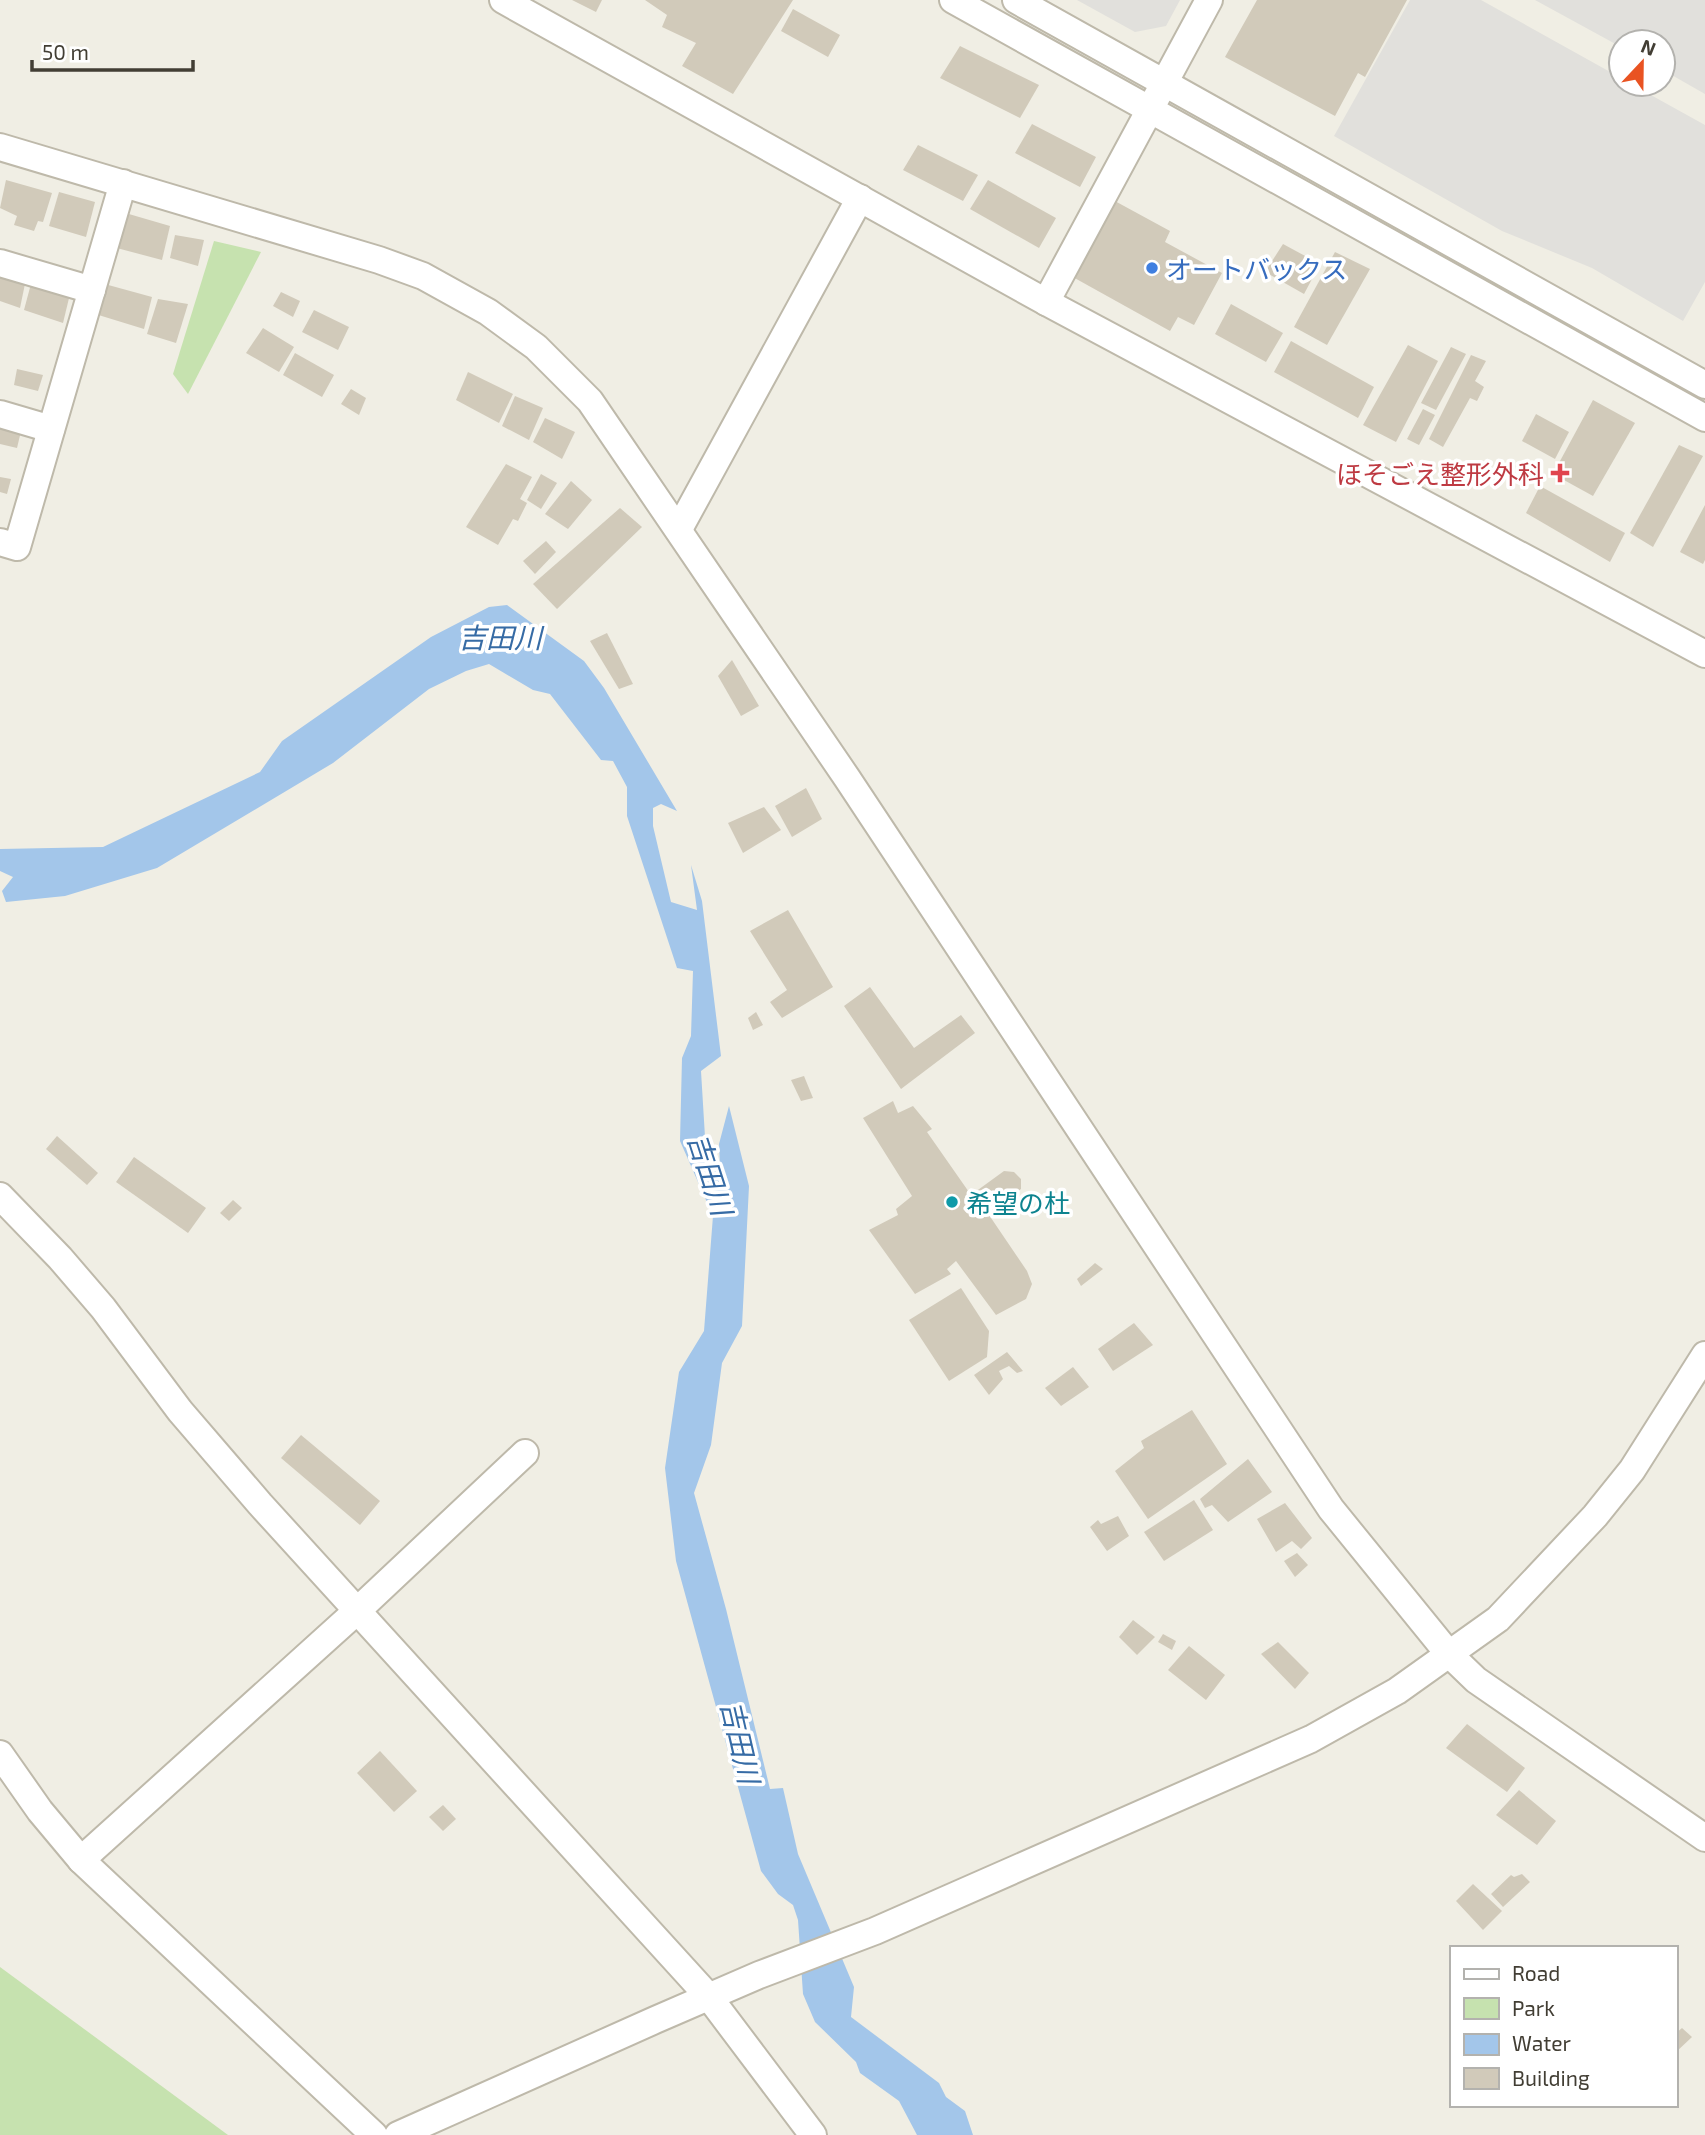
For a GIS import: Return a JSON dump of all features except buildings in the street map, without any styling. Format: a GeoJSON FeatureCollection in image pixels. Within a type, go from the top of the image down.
{"type":"FeatureCollection","features":[{"type":"Feature","properties":{"kind":"street"},"geometry":{"type":"LineString","coordinates":[[503,0],[1046,302],[1705,654]]}},
{"type":"Feature","properties":{"kind":"street"},"geometry":{"type":"LineString","coordinates":[[953,0],[1705,418]]}},
{"type":"Feature","properties":{"kind":"street"},"geometry":{"type":"LineString","coordinates":[[1016,0],[1705,385]]}},
{"type":"Feature","properties":{"kind":"street"},"geometry":{"type":"LineString","coordinates":[[1046,302],[1209,0]]}},
{"type":"Feature","properties":{"kind":"street"},"geometry":{"type":"LineString","coordinates":[[0,147],[379,260],[423,276],[488,312],[536,347],[590,401],[679,529],[1331,1509],[1448,1654],[1476,1681],[1705,1838]]}},
{"type":"Feature","properties":{"kind":"street"},"geometry":{"type":"LineString","coordinates":[[0,542],[17,547],[123,183]]}},
{"type":"Feature","properties":{"kind":"street"},"geometry":{"type":"LineString","coordinates":[[679,529],[860,198]]}},
{"type":"Feature","properties":{"kind":"street"},"geometry":{"type":"LineString","coordinates":[[0,263],[92,290]]}},
{"type":"Feature","properties":{"kind":"street"},"geometry":{"type":"LineString","coordinates":[[0,414],[51,429]]}},
{"type":"Feature","properties":{"kind":"street"},"geometry":{"type":"LineString","coordinates":[[0,1196],[60,1258],[103,1308],[180,1411],[260,1503],[709,1997],[813,2135]]}},
{"type":"Feature","properties":{"kind":"street"},"geometry":{"type":"LineString","coordinates":[[398,2135],[655,2020],[759,1975],[875,1930],[1311,1739],[1397,1691],[1498,1619],[1595,1516],[1632,1469],[1705,1355]]}},
{"type":"Feature","properties":{"kind":"street"},"geometry":{"type":"LineString","coordinates":[[81,1860],[358,1610],[525,1452]]}},
{"type":"Feature","properties":{"kind":"street"},"geometry":{"type":"LineString","coordinates":[[0,1754],[40,1811],[81,1860],[373,2135]]}},
{"type":"Feature","properties":{"kind":"green space"},"geometry":{"type":"Polygon","coordinates":[[[214,241],[261,252],[188,394],[173,374],[214,241]]]}},
{"type":"Feature","properties":{"kind":"green space"},"geometry":{"type":"Polygon","coordinates":[[[0,1967],[228,2135],[0,2135],[0,1967]]]}},
{"type":"Feature","properties":{"kind":"shaded area"},"geometry":{"type":"Polygon","coordinates":[[[1077,0],[1180,0],[1166,26],[1135,32],[1077,0]]]}},
{"type":"Feature","properties":{"kind":"shaded area"},"geometry":{"type":"Polygon","coordinates":[[[1410,0],[1481,0],[1607,70],[1607,98],[1656,98],[1705,125],[1705,282],[1683,321],[1592,268],[1502,231],[1334,136],[1410,0]]]}},
{"type":"Feature","properties":{"kind":"shaded area"},"geometry":{"type":"Polygon","coordinates":[[[1535,0],[1705,0],[1705,94],[1677,78],[1677,28],[1607,28],[1607,39],[1535,0]]]}},
{"type":"Feature","properties":{"kind":"water","name":"吉田川"},"geometry":{"type":"Polygon","coordinates":[[[507,605],[584,661],[604,688],[677,811],[661,804],[653,808],[653,826],[671,902],[697,910],[691,865],[702,901],[721,1056],[701,1071],[705,1137],[720,1166],[719,1144],[729,1106],[749,1186],[742,1326],[722,1363],[711,1445],[694,1493],[726,1609],[770,1789],[783,1788],[798,1854],[854,1987],[851,2017],[939,2083],[946,2097],[965,2111],[973,2135],[917,2135],[899,2101],[860,2073],[856,2062],[815,2022],[803,1994],[798,1920],[793,1905],[778,1894],[761,1871],[676,1561],[665,1468],[679,1372],[704,1331],[713,1216],[680,1141],[682,1058],[691,1036],[693,971],[677,968],[627,816],[627,787],[613,761],[601,760],[550,694],[533,690],[489,664],[466,671],[429,689],[333,763],[157,868],[65,896],[6,902],[2,891],[13,877],[0,871],[0,849],[103,847],[260,772],[282,741],[431,637],[489,607],[507,605]]]}},
{"type":"Feature","properties":{"kind":"place","name":"オートバックス"},"geometry":{"type":"Point","coordinates":[1152,268]}},
{"type":"Feature","properties":{"kind":"place","name":"ほそごえ整形外科"},"geometry":{"type":"Point","coordinates":[1560,473]}},
{"type":"Feature","properties":{"kind":"place","name":"希望の杜"},"geometry":{"type":"Point","coordinates":[952,1202]}}]}
